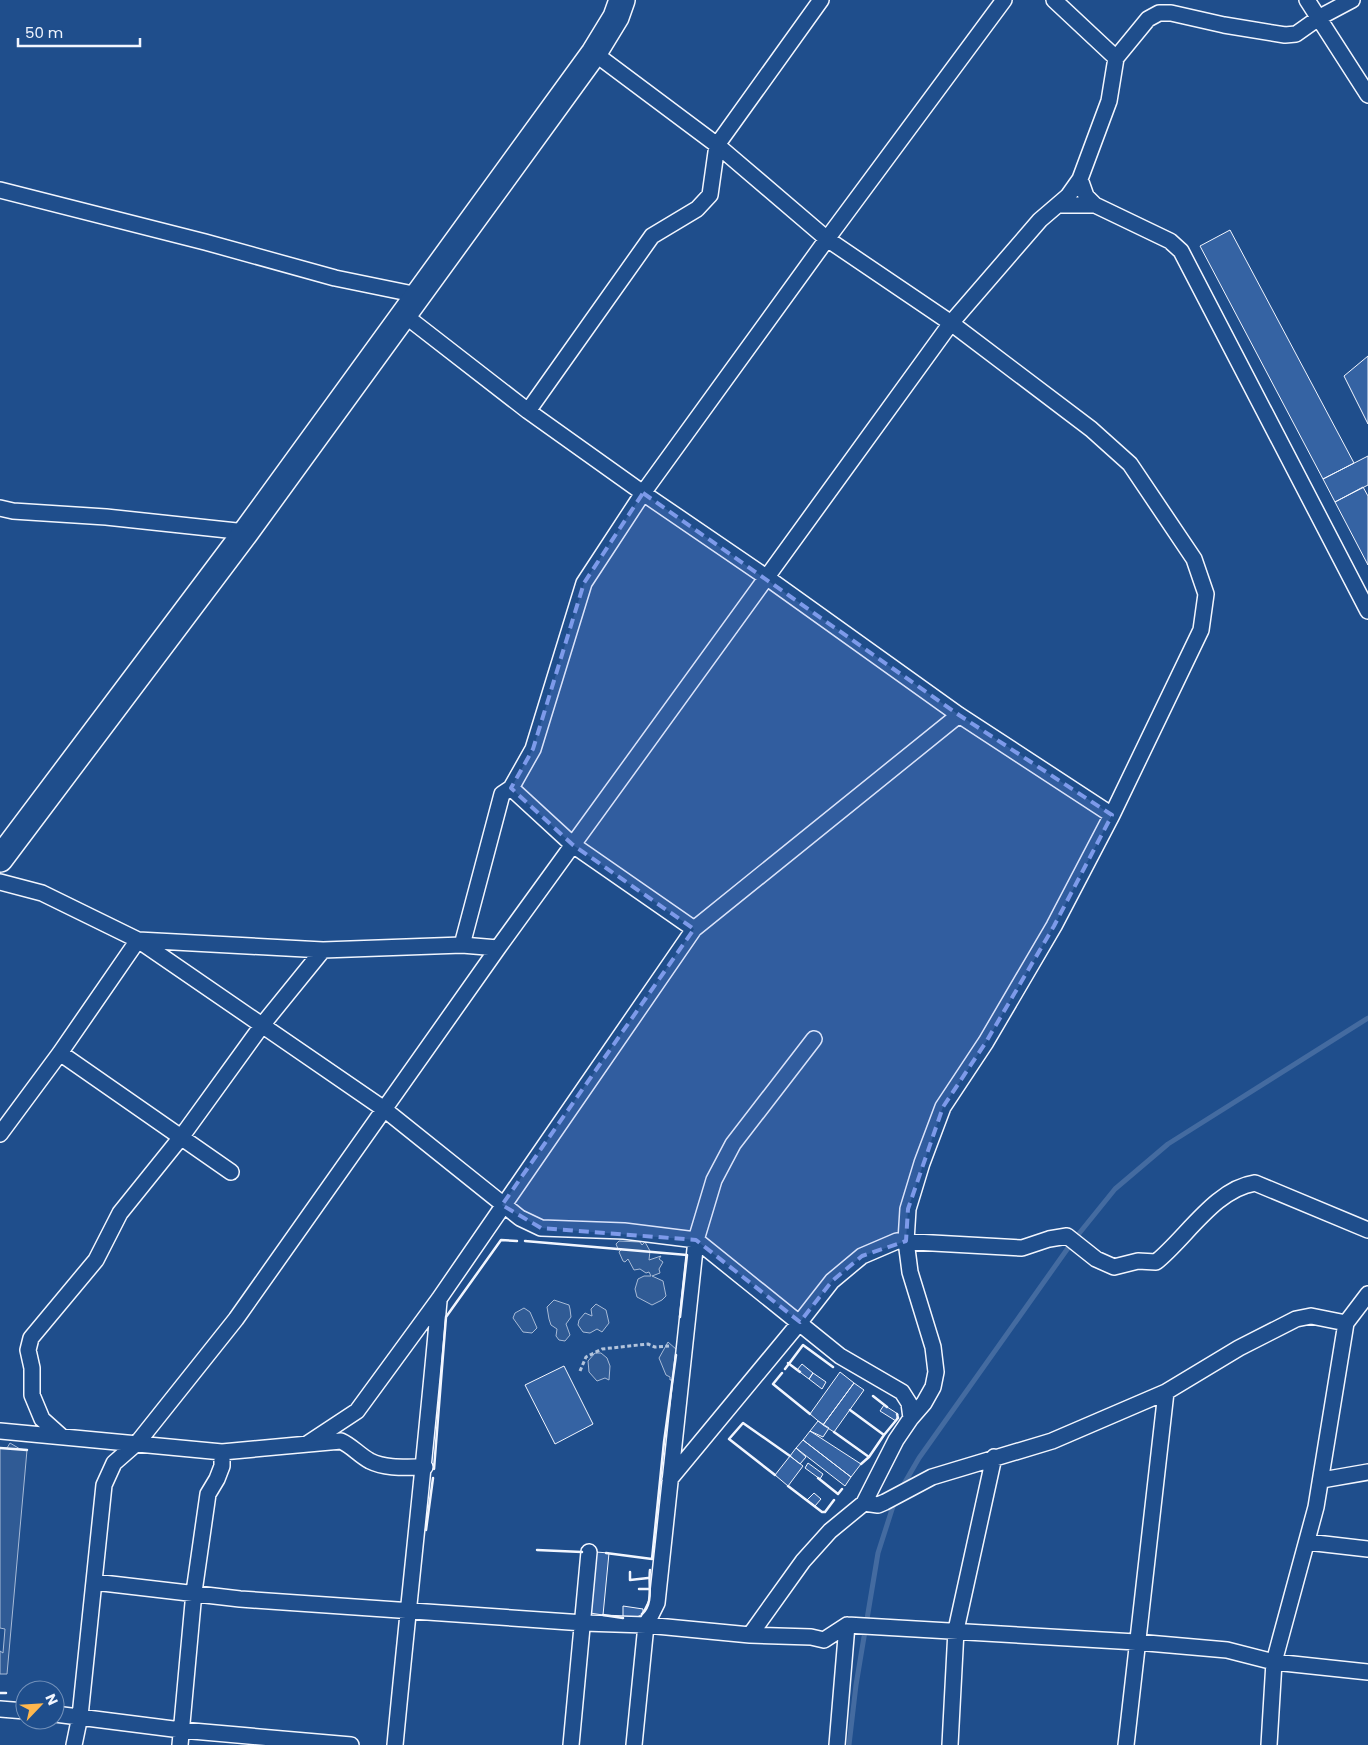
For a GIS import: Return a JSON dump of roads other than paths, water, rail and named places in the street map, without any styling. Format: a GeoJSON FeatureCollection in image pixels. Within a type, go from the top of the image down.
{"type":"FeatureCollection","features":[{"type":"Feature","properties":{"kind":"highway"},"geometry":{"type":"LineString","coordinates":[[0,859],[246,532],[594,53],[623,6]]}},
{"type":"Feature","properties":{"kind":"street"},"geometry":{"type":"LineString","coordinates":[[528,411],[652,236],[697,209],[710,195],[718,145],[821,0]]}},
{"type":"Feature","properties":{"kind":"street"},"geometry":{"type":"LineString","coordinates":[[462,945],[488,850],[497,807],[502,794],[511,788],[533,749],[584,583],[643,493],[827,239],[1004,0]]}},
{"type":"Feature","properties":{"kind":"street"},"geometry":{"type":"LineString","coordinates":[[1054,0],[1116,58]]}},
{"type":"Feature","properties":{"kind":"street"},"geometry":{"type":"LineString","coordinates":[[1307,0],[1320,17],[1368,95]]}},
{"type":"Feature","properties":{"kind":"street"},"geometry":{"type":"LineString","coordinates":[[74,1745],[80,1716],[104,1485],[114,1463],[138,1442],[236,1319],[498,948],[951,323],[1040,220],[1068,196],[1080,179],[1109,101],[1116,58],[1148,19],[1159,14],[1171,13],[1224,25],[1285,35],[1296,34],[1320,17],[1352,0]]}},
{"type":"Feature","properties":{"kind":"street"},"geometry":{"type":"LineString","coordinates":[[594,53],[718,145],[827,239],[951,323],[1091,429],[1130,464],[1194,559],[1206,594],[1201,630],[1112,815],[1054,926],[986,1042],[943,1107],[908,1209],[906,1240],[910,1272],[933,1347],[936,1372],[933,1387],[924,1404],[911,1418],[896,1440],[864,1503],[830,1531],[803,1561],[750,1635]]}},
{"type":"Feature","properties":{"kind":"street"},"geometry":{"type":"LineString","coordinates":[[1080,179],[1086,196],[1095,205],[1170,241],[1182,251],[1368,612]]}},
{"type":"Feature","properties":{"kind":"street"},"geometry":{"type":"LineString","coordinates":[[0,190],[225,247],[335,278],[418,295]]}},
{"type":"Feature","properties":{"kind":"street"},"geometry":{"type":"LineString","coordinates":[[1058,205],[1095,205]]}},
{"type":"Feature","properties":{"kind":"street"},"geometry":{"type":"LineString","coordinates":[[403,314],[528,411],[643,493],[766,577],[959,715],[1112,815]]}},
{"type":"Feature","properties":{"kind":"street"},"geometry":{"type":"LineString","coordinates":[[0,508],[13,511],[106,517],[246,532]]}},
{"type":"Feature","properties":{"kind":"street"},"geometry":{"type":"LineString","coordinates":[[307,1444],[357,1411],[439,1299],[694,929],[959,715]]}},
{"type":"Feature","properties":{"kind":"street"},"geometry":{"type":"LineString","coordinates":[[511,788],[573,845],[694,929]]}},
{"type":"Feature","properties":{"kind":"street"},"geometry":{"type":"LineString","coordinates":[[0,882],[42,893],[138,940],[263,1024],[384,1109],[520,1218],[541,1228],[624,1231],[696,1240],[840,1356],[902,1392],[909,1402],[911,1418]]}},
{"type":"Feature","properties":{"kind":"street"},"geometry":{"type":"LineString","coordinates":[[138,940],[323,950],[462,945],[498,948]]}},
{"type":"Feature","properties":{"kind":"street"},"geometry":{"type":"LineString","coordinates":[[0,1134],[60,1053],[138,940]]}},
{"type":"Feature","properties":{"kind":"street"},"geometry":{"type":"LineString","coordinates":[[61,1436],[42,1419],[32,1395],[32,1368],[28,1350],[30,1338],[96,1260],[120,1213],[182,1136],[263,1024],[323,950]]}},
{"type":"Feature","properties":{"kind":"street"},"geometry":{"type":"LineString","coordinates":[[634,1745],[646,1626],[657,1603],[696,1240],[714,1180],[733,1144],[814,1039]]}},
{"type":"Feature","properties":{"kind":"street"},"geometry":{"type":"LineString","coordinates":[[60,1053],[182,1136],[231,1172]]}},
{"type":"Feature","properties":{"kind":"street"},"geometry":{"type":"LineString","coordinates":[[670,1479],[832,1281],[862,1256],[897,1241],[906,1240],[932,1245],[1022,1248],[1048,1238],[1067,1236],[1096,1259],[1114,1267],[1138,1261],[1156,1262],[1173,1248],[1204,1213],[1240,1185],[1255,1183],[1368,1230]]}},
{"type":"Feature","properties":{"kind":"street"},"geometry":{"type":"LineString","coordinates":[[1269,1745],[1274,1662],[1322,1480],[1346,1323],[1368,1294]]}},
{"type":"Feature","properties":{"kind":"street"},"geometry":{"type":"LineString","coordinates":[[395,1745],[408,1609],[425,1467],[439,1299]]}},
{"type":"Feature","properties":{"kind":"street"},"geometry":{"type":"LineString","coordinates":[[864,1503],[878,1504],[886,1502],[932,1477],[1052,1441],[1166,1392],[1239,1348],[1296,1319],[1311,1316],[1346,1323]]}},
{"type":"Feature","properties":{"kind":"street"},"geometry":{"type":"LineString","coordinates":[[1126,1745],[1136,1642],[1166,1392]]}},
{"type":"Feature","properties":{"kind":"street"},"geometry":{"type":"LineString","coordinates":[[0,1431],[138,1442],[222,1452],[341,1441],[350,1445],[370,1461],[382,1466],[425,1467]]}},
{"type":"Feature","properties":{"kind":"street"},"geometry":{"type":"LineString","coordinates":[[181,1738],[194,1592],[208,1494],[219,1472],[222,1452]]}},
{"type":"Feature","properties":{"kind":"street"},"geometry":{"type":"LineString","coordinates":[[950,1745],[956,1630],[994,1457]]}},
{"type":"Feature","properties":{"kind":"street"},"geometry":{"type":"LineString","coordinates":[[1322,1480],[1368,1472]]}},
{"type":"Feature","properties":{"kind":"street"},"geometry":{"type":"LineString","coordinates":[[1306,1542],[1368,1549]]}},
{"type":"Feature","properties":{"kind":"street"},"geometry":{"type":"LineString","coordinates":[[571,1745],[584,1623],[589,1552]]}},
{"type":"Feature","properties":{"kind":"street"},"geometry":{"type":"LineString","coordinates":[[94,1582],[194,1592],[240,1599],[408,1609],[750,1635],[811,1637],[824,1640],[847,1625],[1136,1642],[1227,1650],[1274,1662],[1368,1672]]}},
{"type":"Feature","properties":{"kind":"street"},"geometry":{"type":"LineString","coordinates":[[837,1745],[847,1625]]}},
{"type":"Feature","properties":{"kind":"street"},"geometry":{"type":"LineString","coordinates":[[0,1709],[15,1710]]}},
{"type":"Feature","properties":{"kind":"street"},"geometry":{"type":"LineString","coordinates":[[65,1715],[80,1716],[181,1738],[351,1745]]}},
{"type":"Feature","properties":{"kind":"waterway"},"geometry":{"type":"LineString","coordinates":[[901,1489],[919,1458],[1073,1241],[1115,1189],[1168,1144],[1368,1018]]}},
{"type":"Feature","properties":{"kind":"waterway"},"geometry":{"type":"LineString","coordinates":[[849,1745],[856,1685],[878,1553],[895,1500]]}}]}
